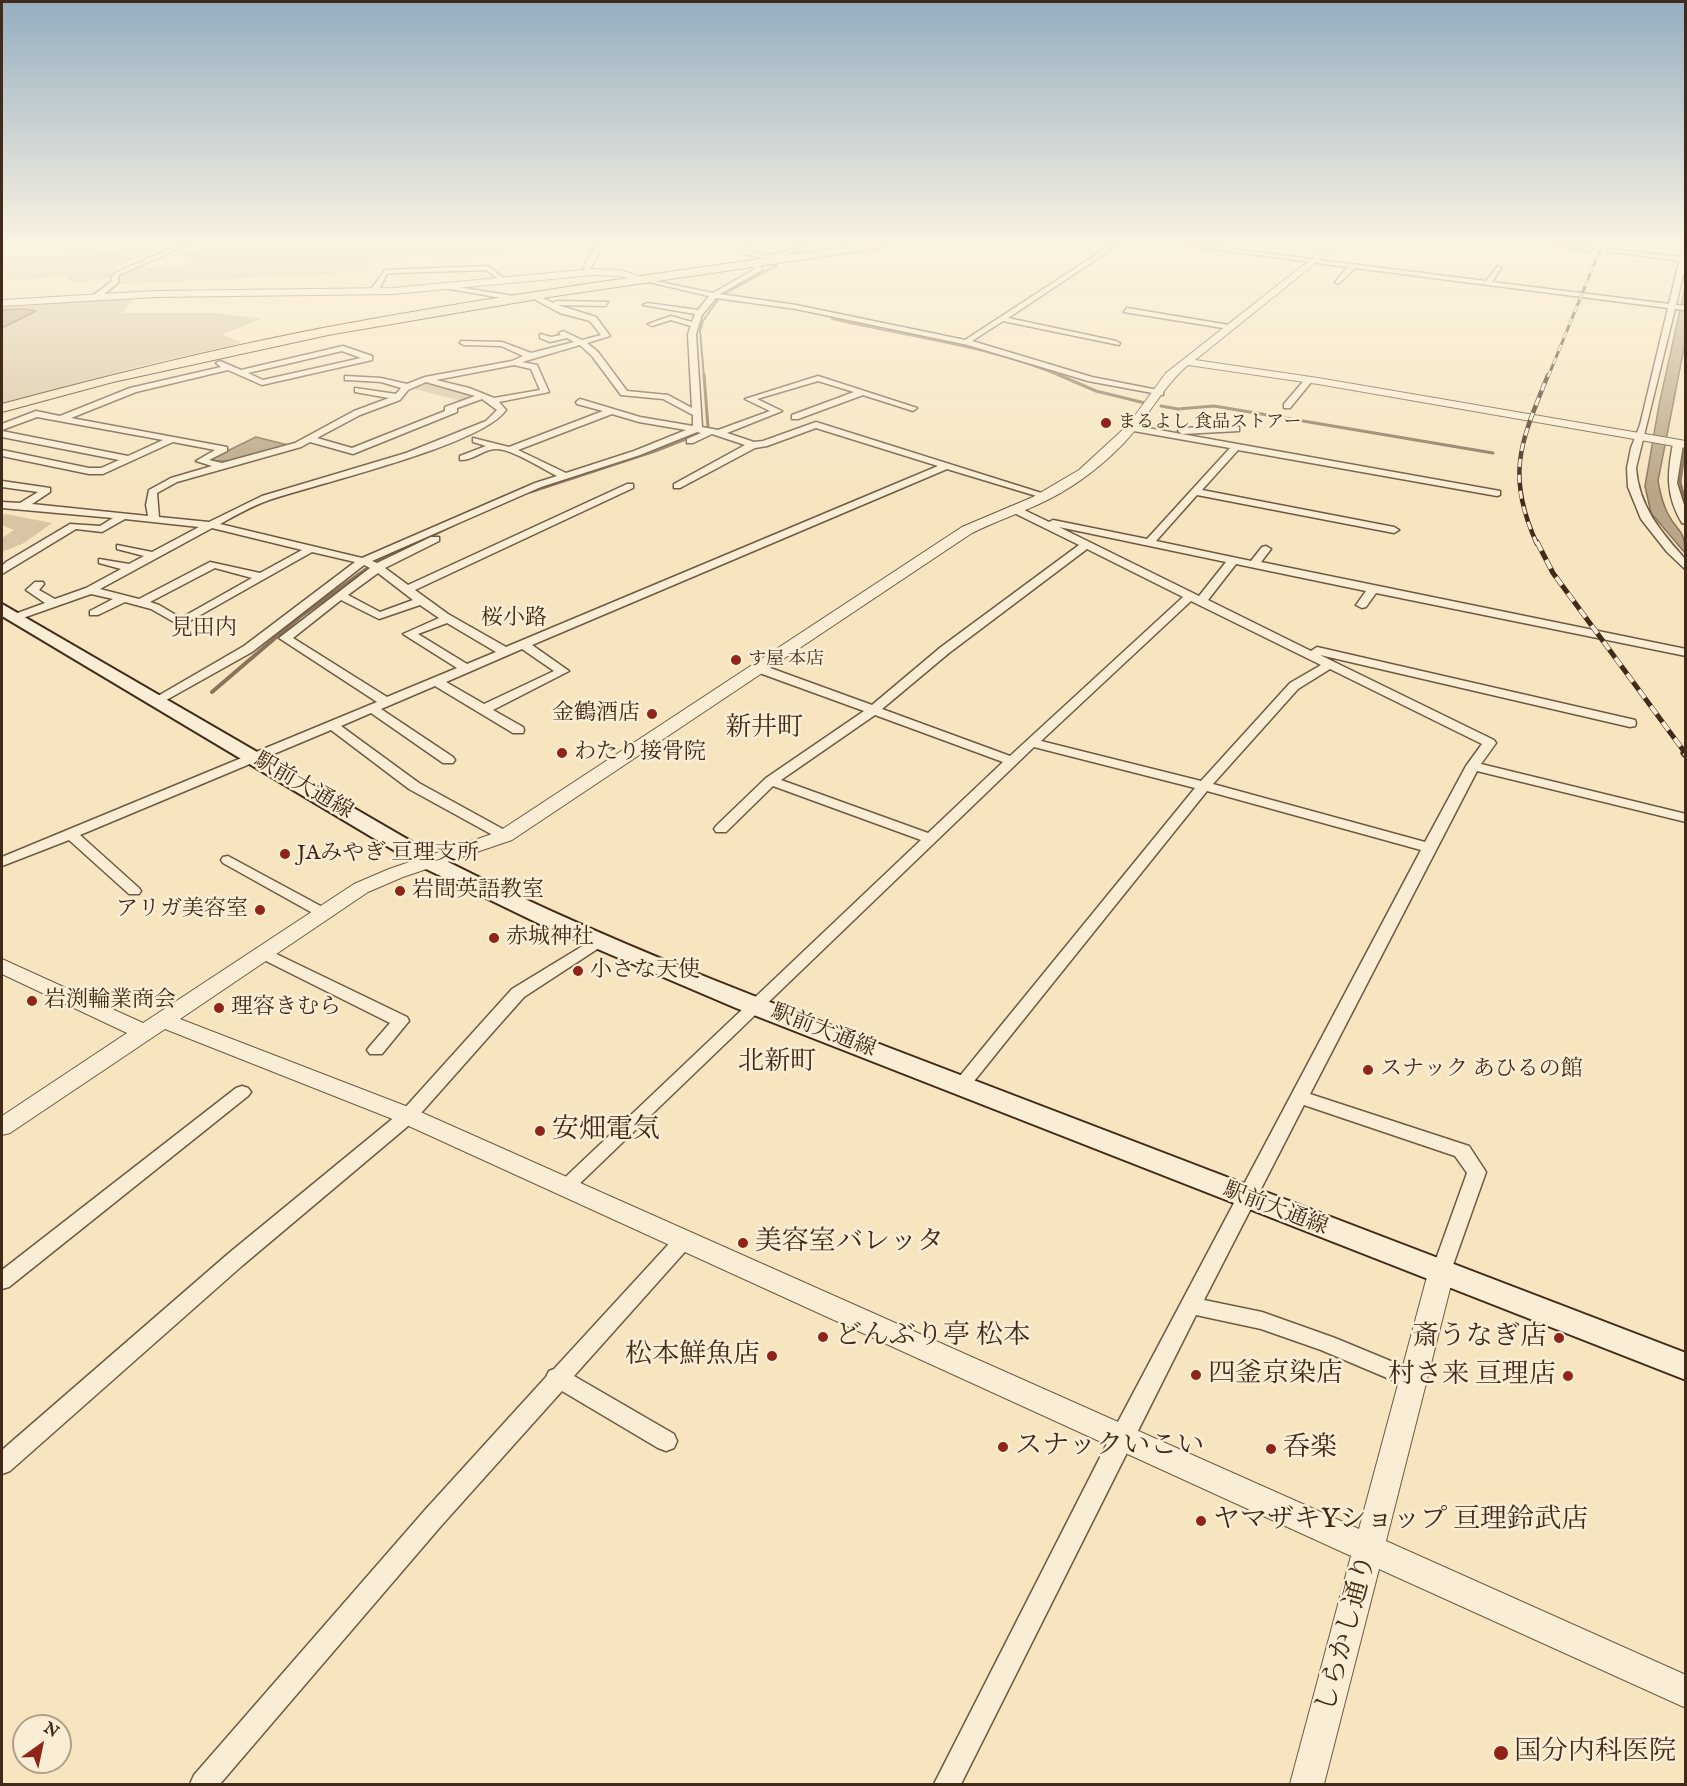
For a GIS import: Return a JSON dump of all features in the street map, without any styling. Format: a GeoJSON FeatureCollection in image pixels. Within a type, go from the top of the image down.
{"type":"FeatureCollection","features":[{"type":"Feature","properties":{"kind":"highway"},"geometry":{"type":"LineString","coordinates":[[2,408],[206,356],[343,328]]}},
{"type":"Feature","properties":{"kind":"main road","name":"駅前大通線"},"geometry":{"type":"LineString","coordinates":[[9,613],[430,862],[482,889],[599,941],[754,1005],[1246,1199],[1686,1367]]}},
{"type":"Feature","properties":{"kind":"street"},"geometry":{"type":"LineString","coordinates":[[154,519],[152,492],[159,486],[188,475],[282,451],[310,439],[357,413],[398,397],[408,387],[425,379],[514,363],[530,356],[583,344],[606,336],[601,328]]}},
{"type":"Feature","properties":{"kind":"street"},"geometry":{"type":"LineString","coordinates":[[694,328],[692,334],[698,428]]}},
{"type":"Feature","properties":{"kind":"street"},"geometry":{"type":"LineString","coordinates":[[900,328],[966,342],[1083,376],[1160,393]]}},
{"type":"Feature","properties":{"kind":"street"},"geometry":{"type":"LineString","coordinates":[[966,342],[988,328]]}},
{"type":"Feature","properties":{"kind":"street"},"geometry":{"type":"LineString","coordinates":[[1047,328],[1116,343]]}},
{"type":"Feature","properties":{"kind":"street"},"geometry":{"type":"LineString","coordinates":[[2,1127],[361,888],[381,878],[470,851],[506,836],[968,530],[987,519],[1047,496],[1081,474],[1131,428],[1160,393],[1170,375],[1227,328]]}},
{"type":"Feature","properties":{"kind":"street"},"geometry":{"type":"LineString","coordinates":[[1672,328],[1631,476],[1632,492],[1650,526],[1686,567]]}},
{"type":"Feature","properties":{"kind":"street"},"geometry":{"type":"LineString","coordinates":[[543,336],[550,340],[565,334],[583,344],[596,354],[624,393],[665,397],[697,414]]}},
{"type":"Feature","properties":{"kind":"street"},"geometry":{"type":"LineString","coordinates":[[464,343],[502,344],[530,356]]}},
{"type":"Feature","properties":{"kind":"street"},"geometry":{"type":"LineString","coordinates":[[206,356],[229,368],[262,383],[369,358],[343,348],[238,372]]}},
{"type":"Feature","properties":{"kind":"street"},"geometry":{"type":"LineString","coordinates":[[1186,362],[1309,380],[1680,444],[1672,489],[1674,500],[1686,520]]}},
{"type":"Feature","properties":{"kind":"street"},"geometry":{"type":"LineString","coordinates":[[493,401],[545,392],[534,367],[514,363]]}},
{"type":"Feature","properties":{"kind":"street"},"geometry":{"type":"LineString","coordinates":[[62,418],[133,390],[229,368]]}},
{"type":"Feature","properties":{"kind":"street"},"geometry":{"type":"LineString","coordinates":[[348,378],[381,380],[408,387]]}},
{"type":"Feature","properties":{"kind":"street"},"geometry":{"type":"LineString","coordinates":[[913,408],[818,378],[749,399],[816,425],[1047,496]]}},
{"type":"Feature","properties":{"kind":"street"},"geometry":{"type":"LineString","coordinates":[[9,613],[54,603],[90,590],[265,498],[389,461],[489,423],[502,410],[493,401],[482,396],[425,379]]}},
{"type":"Feature","properties":{"kind":"street"},"geometry":{"type":"LineString","coordinates":[[1287,406],[1309,380]]}},
{"type":"Feature","properties":{"kind":"street"},"geometry":{"type":"LineString","coordinates":[[358,390],[398,397]]}},
{"type":"Feature","properties":{"kind":"street"},"geometry":{"type":"LineString","coordinates":[[795,417],[860,393]]}},
{"type":"Feature","properties":{"kind":"street"},"geometry":{"type":"LineString","coordinates":[[353,451],[454,411],[448,409],[482,396]]}},
{"type":"Feature","properties":{"kind":"street"},"geometry":{"type":"LineString","coordinates":[[580,402],[639,419],[715,432],[753,445]]}},
{"type":"Feature","properties":{"kind":"street"},"geometry":{"type":"LineString","coordinates":[[509,450],[611,411]]}},
{"type":"Feature","properties":{"kind":"street"},"geometry":{"type":"LineString","coordinates":[[386,702],[285,638],[378,567],[522,498],[679,447],[778,411]]}},
{"type":"Feature","properties":{"kind":"street"},"geometry":{"type":"LineString","coordinates":[[2,427],[36,414],[62,418],[224,449],[201,461],[224,467]]}},
{"type":"Feature","properties":{"kind":"street"},"geometry":{"type":"LineString","coordinates":[[677,486],[753,445],[764,444],[816,425]]}},
{"type":"Feature","properties":{"kind":"street"},"geometry":{"type":"LineString","coordinates":[[157,700],[248,649],[363,561],[491,503],[564,476],[637,453],[698,428]]}},
{"type":"Feature","properties":{"kind":"street"},"geometry":{"type":"LineString","coordinates":[[1131,428],[1497,493]]}},
{"type":"Feature","properties":{"kind":"street"},"geometry":{"type":"LineString","coordinates":[[1153,432],[1236,429]]}},
{"type":"Feature","properties":{"kind":"street"},"geometry":{"type":"LineString","coordinates":[[2,434],[128,459]]}},
{"type":"Feature","properties":{"kind":"street"},"geometry":{"type":"LineString","coordinates":[[2,453],[89,471],[104,471],[172,439]]}},
{"type":"Feature","properties":{"kind":"street"},"geometry":{"type":"LineString","coordinates":[[310,439],[389,461]]}},
{"type":"Feature","properties":{"kind":"street"},"geometry":{"type":"LineString","coordinates":[[477,440],[529,457],[564,476]]}},
{"type":"Feature","properties":{"kind":"street"},"geometry":{"type":"LineString","coordinates":[[463,458],[495,446]]}},
{"type":"Feature","properties":{"kind":"street"},"geometry":{"type":"LineString","coordinates":[[1149,543],[1236,447]]}},
{"type":"Feature","properties":{"kind":"street"},"geometry":{"type":"LineString","coordinates":[[2,862],[948,465]]}},
{"type":"Feature","properties":{"kind":"street"},"geometry":{"type":"LineString","coordinates":[[2,484],[47,490],[22,506]]}},
{"type":"Feature","properties":{"kind":"street"},"geometry":{"type":"LineString","coordinates":[[408,589],[630,486]]}},
{"type":"Feature","properties":{"kind":"street"},"geometry":{"type":"LineString","coordinates":[[1195,492],[1394,530]]}},
{"type":"Feature","properties":{"kind":"street"},"geometry":{"type":"LineString","coordinates":[[2,506],[22,506],[212,525],[363,561],[378,567],[447,619],[505,652]]}},
{"type":"Feature","properties":{"kind":"street"},"geometry":{"type":"LineString","coordinates":[[947,1785],[1122,1437],[1429,848],[1473,766],[1489,743],[1014,509]]}},
{"type":"Feature","properties":{"kind":"street"},"geometry":{"type":"LineString","coordinates":[[2,571],[12,560],[61,538],[74,526],[102,529],[124,516]]}},
{"type":"Feature","properties":{"kind":"street"},"geometry":{"type":"LineString","coordinates":[[1035,519],[1686,653]]}},
{"type":"Feature","properties":{"kind":"street"},"geometry":{"type":"LineString","coordinates":[[722,829],[771,781],[874,710],[945,650],[1086,545]]}},
{"type":"Feature","properties":{"kind":"street"},"geometry":{"type":"LineString","coordinates":[[121,547],[154,556]]}},
{"type":"Feature","properties":{"kind":"street"},"geometry":{"type":"LineString","coordinates":[[90,590],[155,607],[181,623],[312,548]]}},
{"type":"Feature","properties":{"kind":"street"},"geometry":{"type":"LineString","coordinates":[[1254,564],[1266,549]]}},
{"type":"Feature","properties":{"kind":"street"},"geometry":{"type":"LineString","coordinates":[[566,1185],[1012,761],[1195,598],[1233,560]]}},
{"type":"Feature","properties":{"kind":"street"},"geometry":{"type":"LineString","coordinates":[[103,561],[131,568]]}},
{"type":"Feature","properties":{"kind":"street"},"geometry":{"type":"LineString","coordinates":[[139,604],[214,564],[261,577]]}},
{"type":"Feature","properties":{"kind":"street"},"geometry":{"type":"LineString","coordinates":[[39,584],[32,590],[54,603]]}},
{"type":"Feature","properties":{"kind":"street"},"geometry":{"type":"LineString","coordinates":[[1362,605],[1373,589]]}},
{"type":"Feature","properties":{"kind":"street"},"geometry":{"type":"LineString","coordinates":[[340,595],[379,616],[422,602]]}},
{"type":"Feature","properties":{"kind":"street"},"geometry":{"type":"LineString","coordinates":[[94,614],[123,599]]}},
{"type":"Feature","properties":{"kind":"street"},"geometry":{"type":"LineString","coordinates":[[447,619],[409,634],[466,669]]}},
{"type":"Feature","properties":{"kind":"street"},"geometry":{"type":"LineString","coordinates":[[484,709],[563,671],[523,644]]}},
{"type":"Feature","properties":{"kind":"street"},"geometry":{"type":"LineString","coordinates":[[1291,645],[1630,723]]}},
{"type":"Feature","properties":{"kind":"street"},"geometry":{"type":"LineString","coordinates":[[961,1086],[1204,786],[1294,686],[1330,664]]}},
{"type":"Feature","properties":{"kind":"street"},"geometry":{"type":"LineString","coordinates":[[758,668],[1012,761]]}},
{"type":"Feature","properties":{"kind":"street"},"geometry":{"type":"LineString","coordinates":[[436,681],[518,730]]}},
{"type":"Feature","properties":{"kind":"street"},"geometry":{"type":"LineString","coordinates":[[372,708],[448,760]]}},
{"type":"Feature","properties":{"kind":"street"},"geometry":{"type":"LineString","coordinates":[[332,725],[414,786],[506,836]]}},
{"type":"Feature","properties":{"kind":"street"},"geometry":{"type":"LineString","coordinates":[[1032,744],[1204,786],[1429,848]]}},
{"type":"Feature","properties":{"kind":"street"},"geometry":{"type":"LineString","coordinates":[[1473,766],[1686,818]]}},
{"type":"Feature","properties":{"kind":"street"},"geometry":{"type":"LineString","coordinates":[[771,781],[932,839]]}},
{"type":"Feature","properties":{"kind":"street"},"geometry":{"type":"LineString","coordinates":[[71,834],[134,891]]}},
{"type":"Feature","properties":{"kind":"street"},"geometry":{"type":"LineString","coordinates":[[228,860],[323,914]]}},
{"type":"Feature","properties":{"kind":"street"},"geometry":{"type":"LineString","coordinates":[[2,1464],[236,1259],[408,1116],[518,993],[599,941]]}},
{"type":"Feature","properties":{"kind":"street"},"geometry":{"type":"LineString","coordinates":[[264,952],[401,1021],[376,1050]]}},
{"type":"Feature","properties":{"kind":"street"},"geometry":{"type":"LineString","coordinates":[[2,966],[143,1032]]}},
{"type":"Feature","properties":{"kind":"street"},"geometry":{"type":"LineString","coordinates":[[163,1020],[408,1116],[566,1185],[1686,1692]]}},
{"type":"Feature","properties":{"kind":"street"},"geometry":{"type":"LineString","coordinates":[[2,1281],[242,1092]]}},
{"type":"Feature","properties":{"kind":"street"},"geometry":{"type":"LineString","coordinates":[[1299,1097],[1462,1151],[1477,1172],[1441,1274]]}},
{"type":"Feature","properties":{"kind":"street"},"geometry":{"type":"LineString","coordinates":[[203,1785],[432,1518],[684,1239]]}},
{"type":"Feature","properties":{"kind":"street","name":"しらかし通り"},"geometry":{"type":"LineString","coordinates":[[1307,1785],[1441,1274]]}},
{"type":"Feature","properties":{"kind":"street"},"geometry":{"type":"LineString","coordinates":[[1191,1305],[1262,1321],[1306,1336],[1414,1380]]}},
{"type":"Feature","properties":{"kind":"street"},"geometry":{"type":"LineString","coordinates":[[558,1377],[666,1441]]}},
{"type":"Feature","properties":{"kind":"shaded area"},"geometry":{"type":"Polygon","coordinates":[[[2,328],[237,328],[222,334],[242,343],[141,366],[2,404],[2,328]]]}},
{"type":"Feature","properties":{"kind":"shaded area"},"geometry":{"type":"Polygon","coordinates":[[[1676,328],[1685,328],[1685,343],[1658,481],[1666,510],[1682,535],[1685,553],[1651,513],[1645,486],[1659,405],[1676,328]]]}},
{"type":"Feature","properties":{"kind":"shaded area"},"geometry":{"type":"Polygon","coordinates":[[[427,383],[476,396],[462,401],[414,389],[415,386],[427,383]]]}},
{"type":"Feature","properties":{"kind":"shaded area"},"geometry":{"type":"Polygon","coordinates":[[[256,437],[288,445],[231,461],[214,461],[213,458],[256,437]]]}},
{"type":"Feature","properties":{"kind":"shaded area"},"geometry":{"type":"Polygon","coordinates":[[[5,514],[52,523],[24,543],[2,552],[2,538],[14,530],[2,525],[2,516],[5,514]]]}},
{"type":"Feature","properties":{"kind":"waterway"},"geometry":{"type":"LineString","coordinates":[[701,328],[704,377]]}},
{"type":"Feature","properties":{"kind":"waterway"},"geometry":{"type":"LineString","coordinates":[[878,328],[1007,357],[1063,377]]}},
{"type":"Feature","properties":{"kind":"waterway"},"geometry":{"type":"LineString","coordinates":[[704,375],[708,427]]}},
{"type":"Feature","properties":{"kind":"waterway"},"geometry":{"type":"LineString","coordinates":[[1059,375],[1096,391],[1145,403]]}},
{"type":"Feature","properties":{"kind":"waterway"},"geometry":{"type":"LineString","coordinates":[[1161,406],[1178,409],[1214,406],[1493,453]]}},
{"type":"Feature","properties":{"kind":"waterway"},"geometry":{"type":"LineString","coordinates":[[530,492],[655,451],[701,433]]}},
{"type":"Feature","properties":{"kind":"waterway"},"geometry":{"type":"LineString","coordinates":[[1685,447],[1680,482],[1686,506]]}},
{"type":"Feature","properties":{"kind":"waterway"},"geometry":{"type":"LineString","coordinates":[[415,544],[458,523]]}},
{"type":"Feature","properties":{"kind":"waterway"},"geometry":{"type":"LineString","coordinates":[[378,561],[418,542]]}},
{"type":"Feature","properties":{"kind":"waterway"},"geometry":{"type":"LineString","coordinates":[[212,692],[302,615],[367,569]]}},
{"type":"Feature","properties":{"kind":"railway"},"geometry":{"type":"LineString","coordinates":[[1548,377],[1568,328]]}},
{"type":"Feature","properties":{"kind":"railway"},"geometry":{"type":"LineString","coordinates":[[1537,544],[1521,497],[1520,458],[1530,420],[1548,375]]}},
{"type":"Feature","properties":{"kind":"railway"},"geometry":{"type":"LineString","coordinates":[[1537,542],[1553,573],[1686,754]]}},
{"type":"Feature","properties":{"kind":"place","name":"まるよし 食品ストアー"},"geometry":{"type":"Point","coordinates":[1106,423]}},
{"type":"Feature","properties":{"kind":"place","name":"す屋 本店"},"geometry":{"type":"Point","coordinates":[736,660]}},
{"type":"Feature","properties":{"kind":"place","name":"金鶴酒店"},"geometry":{"type":"Point","coordinates":[652,714]}},
{"type":"Feature","properties":{"kind":"place","name":"わたり接骨院"},"geometry":{"type":"Point","coordinates":[562,753]}},
{"type":"Feature","properties":{"kind":"place","name":"JAみやぎ 亘理支所"},"geometry":{"type":"Point","coordinates":[285,854]}},
{"type":"Feature","properties":{"kind":"place","name":"岩間英語教室"},"geometry":{"type":"Point","coordinates":[400,891]}},
{"type":"Feature","properties":{"kind":"place","name":"アリガ美容室"},"geometry":{"type":"Point","coordinates":[260,910]}},
{"type":"Feature","properties":{"kind":"place","name":"赤城神社"},"geometry":{"type":"Point","coordinates":[494,938]}},
{"type":"Feature","properties":{"kind":"place","name":"小さな天使"},"geometry":{"type":"Point","coordinates":[578,971]}},
{"type":"Feature","properties":{"kind":"place","name":"岩渕輪業商会"},"geometry":{"type":"Point","coordinates":[32,1001]}},
{"type":"Feature","properties":{"kind":"place","name":"理容きむら"},"geometry":{"type":"Point","coordinates":[219,1008]}},
{"type":"Feature","properties":{"kind":"place","name":"スナック あひるの館"},"geometry":{"type":"Point","coordinates":[1368,1070]}},
{"type":"Feature","properties":{"kind":"place","name":"安畑電気"},"geometry":{"type":"Point","coordinates":[540,1131]}},
{"type":"Feature","properties":{"kind":"place","name":"美容室バレッタ"},"geometry":{"type":"Point","coordinates":[743,1243]}},
{"type":"Feature","properties":{"kind":"place","name":"どんぶり亭 松本"},"geometry":{"type":"Point","coordinates":[823,1337]}},
{"type":"Feature","properties":{"kind":"place","name":"斎うなぎ店"},"geometry":{"type":"Point","coordinates":[1559,1338]}},
{"type":"Feature","properties":{"kind":"place","name":"松本鮮魚店"},"geometry":{"type":"Point","coordinates":[772,1356]}},
{"type":"Feature","properties":{"kind":"place","name":"四釜京染店"},"geometry":{"type":"Point","coordinates":[1196,1375]}},
{"type":"Feature","properties":{"kind":"place","name":"村さ来 亘理店"},"geometry":{"type":"Point","coordinates":[1568,1376]}},
{"type":"Feature","properties":{"kind":"place","name":"スナックいこい"},"geometry":{"type":"Point","coordinates":[1003,1447]}},
{"type":"Feature","properties":{"kind":"place","name":"呑楽"},"geometry":{"type":"Point","coordinates":[1271,1449]}},
{"type":"Feature","properties":{"kind":"place","name":"ヤマザキYショップ 亘理鈴武店"},"geometry":{"type":"Point","coordinates":[1201,1521]}},
{"type":"Feature","properties":{"kind":"place","name":"国分内科医院"},"geometry":{"type":"Point","coordinates":[1501,1753]}},
{"type":"Feature","properties":{"kind":"district","name":"桜小路"},"geometry":{"type":"Point","coordinates":[514,619]}},
{"type":"Feature","properties":{"kind":"district","name":"見田内"},"geometry":{"type":"Point","coordinates":[204,629]}},
{"type":"Feature","properties":{"kind":"district","name":"新井町"},"geometry":{"type":"Point","coordinates":[764,730]}},
{"type":"Feature","properties":{"kind":"district","name":"北新町"},"geometry":{"type":"Point","coordinates":[777,1064]}}]}
